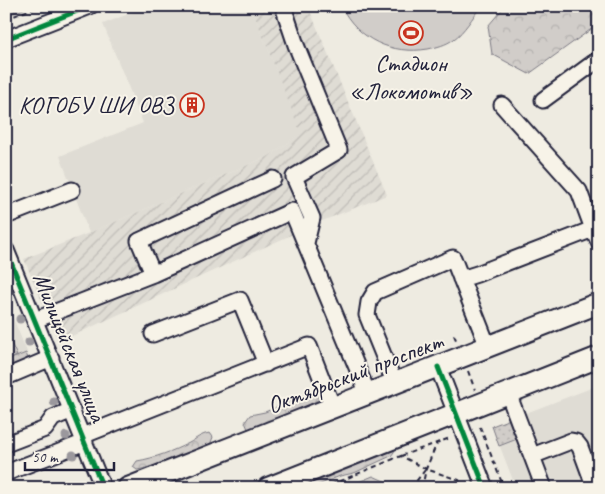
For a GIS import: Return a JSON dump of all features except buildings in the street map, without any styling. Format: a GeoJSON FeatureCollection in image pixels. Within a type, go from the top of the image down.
{"type":"FeatureCollection","features":[{"type":"Feature","properties":{"kind":"main road","name":"Октябрьский проспект"},"geometry":{"type":"LineString","coordinates":[[128,488],[438,367],[461,352],[488,347],[599,303]]}},
{"type":"Feature","properties":{"kind":"main road"},"geometry":{"type":"LineString","coordinates":[[268,488],[599,357]]}},
{"type":"Feature","properties":{"kind":"street"},"geometry":{"type":"LineString","coordinates":[[6,39],[90,6]]}},
{"type":"Feature","properties":{"kind":"street"},"geometry":{"type":"LineString","coordinates":[[283,6],[296,45],[339,150],[294,178],[312,218],[306,243]]}},
{"type":"Feature","properties":{"kind":"street"},"geometry":{"type":"LineString","coordinates":[[543,100],[599,60]]}},
{"type":"Feature","properties":{"kind":"street"},"geometry":{"type":"LineString","coordinates":[[461,279],[596,235],[592,205],[502,106]]}},
{"type":"Feature","properties":{"kind":"street"},"geometry":{"type":"LineString","coordinates":[[153,274],[139,241],[273,179]]}},
{"type":"Feature","properties":{"kind":"street"},"geometry":{"type":"LineString","coordinates":[[6,216],[72,190]]}},
{"type":"Feature","properties":{"kind":"street"},"geometry":{"type":"LineString","coordinates":[[35,320],[153,274],[292,211],[368,394]]}},
{"type":"Feature","properties":{"kind":"street","name":"Милицейская улица"},"geometry":{"type":"LineString","coordinates":[[6,250],[103,488]]}},
{"type":"Feature","properties":{"kind":"street"},"geometry":{"type":"LineString","coordinates":[[395,384],[367,315],[369,302],[376,292],[453,258],[488,347]]}},
{"type":"Feature","properties":{"kind":"street"},"geometry":{"type":"LineString","coordinates":[[153,334],[240,300],[266,364]]}},
{"type":"Feature","properties":{"kind":"street"},"geometry":{"type":"LineString","coordinates":[[6,473],[309,346],[333,408]]}},
{"type":"Feature","properties":{"kind":"street"},"geometry":{"type":"LineString","coordinates":[[6,377],[51,358]]}},
{"type":"Feature","properties":{"kind":"street"},"geometry":{"type":"LineString","coordinates":[[438,367],[485,488]]}},
{"type":"Feature","properties":{"kind":"street"},"geometry":{"type":"LineString","coordinates":[[508,393],[544,488]]}},
{"type":"Feature","properties":{"kind":"street"},"geometry":{"type":"LineString","coordinates":[[6,444],[44,429],[53,418],[72,410]]}},
{"type":"Feature","properties":{"kind":"street"},"geometry":{"type":"LineString","coordinates":[[532,456],[571,441],[576,442],[595,482]]}},
{"type":"Feature","properties":{"kind":"path"},"geometry":{"type":"LineString","coordinates":[[6,19],[39,6]]}},
{"type":"Feature","properties":{"kind":"path"},"geometry":{"type":"LineString","coordinates":[[454,335],[481,404]]}},
{"type":"Feature","properties":{"kind":"path"},"geometry":{"type":"LineString","coordinates":[[6,395],[7,400]]}},
{"type":"Feature","properties":{"kind":"path"},"geometry":{"type":"LineString","coordinates":[[480,426],[504,488]]}},
{"type":"Feature","properties":{"kind":"path"},"geometry":{"type":"LineString","coordinates":[[322,488],[453,437]]}},
{"type":"Feature","properties":{"kind":"path"},"geometry":{"type":"LineString","coordinates":[[422,488],[426,469],[437,443]]}},
{"type":"Feature","properties":{"kind":"path"},"geometry":{"type":"LineString","coordinates":[[401,456],[426,469],[459,480],[462,488]]}},
{"type":"Feature","properties":{"kind":"path"},"geometry":{"type":"LineString","coordinates":[[411,488],[426,469]]}},
{"type":"Feature","properties":{"kind":"shaded area"},"geometry":{"type":"Polygon","coordinates":[[[149,6],[251,6],[302,134],[269,156],[89,233],[60,156],[143,123],[103,24],[149,6]]]}},
{"type":"Feature","properties":{"kind":"shaded area"},"geometry":{"type":"Polygon","coordinates":[[[251,6],[308,6],[387,195],[317,223],[59,342],[24,259],[269,156],[301,134],[251,6]]]}},
{"type":"Feature","properties":{"kind":"shaded area"},"geometry":{"type":"Polygon","coordinates":[[[6,301],[27,352],[6,361],[6,301]]]}},
{"type":"Feature","properties":{"kind":"shaded area"},"geometry":{"type":"Polygon","coordinates":[[[599,385],[599,488],[516,488],[492,426],[599,385]]]}},
{"type":"Feature","properties":{"kind":"green space"},"geometry":{"type":"Polygon","coordinates":[[[6,6],[25,6],[26,8],[6,16],[6,6]]]}},
{"type":"Feature","properties":{"kind":"green space","name":"Cтадион «Локомотив»"},"geometry":{"type":"Polygon","coordinates":[[[341,6],[481,6],[465,28],[451,41],[428,49],[402,50],[389,47],[367,36],[348,18],[341,6]]]}},
{"type":"Feature","properties":{"kind":"green space"},"geometry":{"type":"Polygon","coordinates":[[[505,6],[599,6],[597,25],[529,74],[492,54],[488,26],[505,6]]]}},
{"type":"Feature","properties":{"kind":"green space"},"geometry":{"type":"Polygon","coordinates":[[[6,332],[17,356],[6,361],[6,332]]]}},
{"type":"Feature","properties":{"kind":"green space"},"geometry":{"type":"Polygon","coordinates":[[[26,353],[32,370],[6,381],[6,361],[26,353]]]}},
{"type":"Feature","properties":{"kind":"green space"},"geometry":{"type":"Polygon","coordinates":[[[317,390],[321,392],[322,398],[285,417],[273,420],[260,427],[248,429],[245,422],[250,415],[265,412],[317,390]]]}},
{"type":"Feature","properties":{"kind":"green space"},"geometry":{"type":"Polygon","coordinates":[[[510,419],[517,439],[499,446],[492,426],[510,419]]]}},
{"type":"Feature","properties":{"kind":"green space"},"geometry":{"type":"Polygon","coordinates":[[[210,433],[213,437],[210,445],[160,464],[137,470],[133,467],[137,461],[170,451],[210,433]]]}},
{"type":"Feature","properties":{"kind":"green space"},"geometry":{"type":"Polygon","coordinates":[[[395,447],[391,456],[354,473],[340,476],[311,488],[281,488],[395,447]]]}},
{"type":"Feature","properties":{"kind":"green space"},"geometry":{"type":"Polygon","coordinates":[[[373,476],[400,488],[344,488],[373,476]]]}},
{"type":"Feature","properties":{"kind":"cycle path"},"geometry":{"type":"LineString","coordinates":[[6,39],[90,6]]}},
{"type":"Feature","properties":{"kind":"cycle path"},"geometry":{"type":"LineString","coordinates":[[6,250],[103,488]]}},
{"type":"Feature","properties":{"kind":"cycle path"},"geometry":{"type":"LineString","coordinates":[[438,367],[485,488]]}},
{"type":"Feature","properties":{"kind":"place","name":"Cтадион «Локомотив»"},"geometry":{"type":"Point","coordinates":[411,33]}},
{"type":"Feature","properties":{"kind":"place","name":"КОГОБУ ШИ ОВЗ"},"geometry":{"type":"Point","coordinates":[192,105]}}]}
